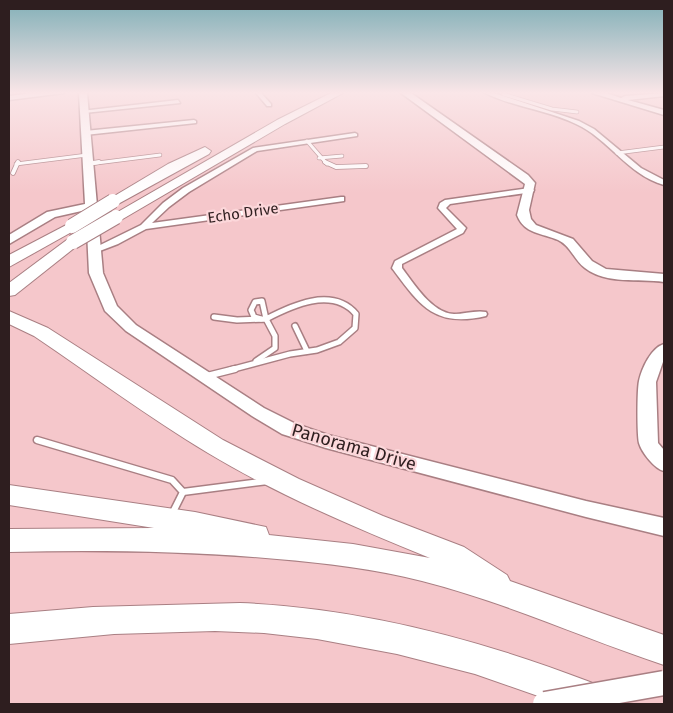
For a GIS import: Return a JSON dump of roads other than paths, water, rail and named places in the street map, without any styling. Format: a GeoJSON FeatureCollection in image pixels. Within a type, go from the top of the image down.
{"type":"FeatureCollection","features":[{"type":"Feature","properties":{"kind":"highway"},"geometry":{"type":"LineString","coordinates":[[12,260],[172,167],[256,126]]}},
{"type":"Feature","properties":{"kind":"highway"},"geometry":{"type":"LineString","coordinates":[[9,280],[274,126]]}},
{"type":"Feature","properties":{"kind":"highway"},"geometry":{"type":"LineString","coordinates":[[9,286],[73,242]]}},
{"type":"Feature","properties":{"kind":"highway"},"geometry":{"type":"LineString","coordinates":[[9,291],[73,242]]}},
{"type":"Feature","properties":{"kind":"highway"},"geometry":{"type":"LineString","coordinates":[[14,319],[41,332],[215,446],[278,480],[374,524],[454,555],[509,592]]}},
{"type":"Feature","properties":{"kind":"highway"},"geometry":{"type":"LineString","coordinates":[[9,495],[71,506],[221,527],[329,551],[420,568],[509,592],[664,650]]}},
{"type":"Feature","properties":{"kind":"highway"},"geometry":{"type":"LineString","coordinates":[[9,541],[58,537],[170,539],[329,551]]}},
{"type":"Feature","properties":{"kind":"highway"},"geometry":{"type":"LineString","coordinates":[[9,629],[95,620],[276,619],[351,629],[426,644],[525,672],[604,704]]}},
{"type":"Feature","properties":{"kind":"street","name":"Panorama Drive"},"geometry":{"type":"LineString","coordinates":[[85,126],[96,272],[110,308],[131,328],[289,429],[326,442],[586,510],[664,527]]}},
{"type":"Feature","properties":{"kind":"street"},"geometry":{"type":"LineString","coordinates":[[85,133],[152,126]]}},
{"type":"Feature","properties":{"kind":"street"},"geometry":{"type":"LineString","coordinates":[[452,126],[530,183],[530,190],[524,201],[523,210],[525,220],[530,225],[572,244],[579,250],[585,263],[600,272],[623,277],[660,276]]}},
{"type":"Feature","properties":{"kind":"street"},"geometry":{"type":"LineString","coordinates":[[585,126],[592,130],[638,170],[664,183]]}},
{"type":"Feature","properties":{"kind":"street"},"geometry":{"type":"LineString","coordinates":[[94,250],[115,242],[144,227],[166,205],[186,190],[255,149],[355,135]]}},
{"type":"Feature","properties":{"kind":"street"},"geometry":{"type":"LineString","coordinates":[[482,314],[456,317],[437,312],[413,288],[397,268],[398,263],[460,231],[462,228],[442,208],[448,202],[530,190]]}},
{"type":"Feature","properties":{"kind":"street","name":"Echo Drive"},"geometry":{"type":"LineString","coordinates":[[144,227],[341,199]]}},
{"type":"Feature","properties":{"kind":"street"},"geometry":{"type":"LineString","coordinates":[[9,240],[51,214],[90,206]]}},
{"type":"Feature","properties":{"kind":"street"},"geometry":{"type":"LineString","coordinates":[[664,349],[656,358],[648,382],[649,444],[664,464]]}},
{"type":"Feature","properties":{"kind":"street"},"geometry":{"type":"LineString","coordinates":[[546,704],[639,686],[664,684]]}},
{"type":"Feature","properties":{"kind":"lane"},"geometry":{"type":"LineString","coordinates":[[307,141],[328,167],[366,166]]}},
{"type":"Feature","properties":{"kind":"lane"},"geometry":{"type":"LineString","coordinates":[[617,153],[664,148]]}},
{"type":"Feature","properties":{"kind":"lane"},"geometry":{"type":"LineString","coordinates":[[14,173],[16,163],[40,160],[87,160],[160,155]]}},
{"type":"Feature","properties":{"kind":"lane"},"geometry":{"type":"LineString","coordinates":[[319,158],[342,156]]}},
{"type":"Feature","properties":{"kind":"lane"},"geometry":{"type":"LineString","coordinates":[[205,377],[339,342],[355,328],[356,314],[352,307],[316,299],[264,319],[237,320],[214,316]]}},
{"type":"Feature","properties":{"kind":"lane"},"geometry":{"type":"LineString","coordinates":[[246,366],[268,355],[275,348],[275,336],[264,319]]}},
{"type":"Feature","properties":{"kind":"lane"},"geometry":{"type":"LineString","coordinates":[[296,326],[307,351]]}},
{"type":"Feature","properties":{"kind":"lane"},"geometry":{"type":"LineString","coordinates":[[36,440],[172,480],[183,492]]}},
{"type":"Feature","properties":{"kind":"lane"},"geometry":{"type":"LineString","coordinates":[[183,492],[278,480]]}},
{"type":"Feature","properties":{"kind":"lane"},"geometry":{"type":"LineString","coordinates":[[169,520],[183,492]]}}]}
